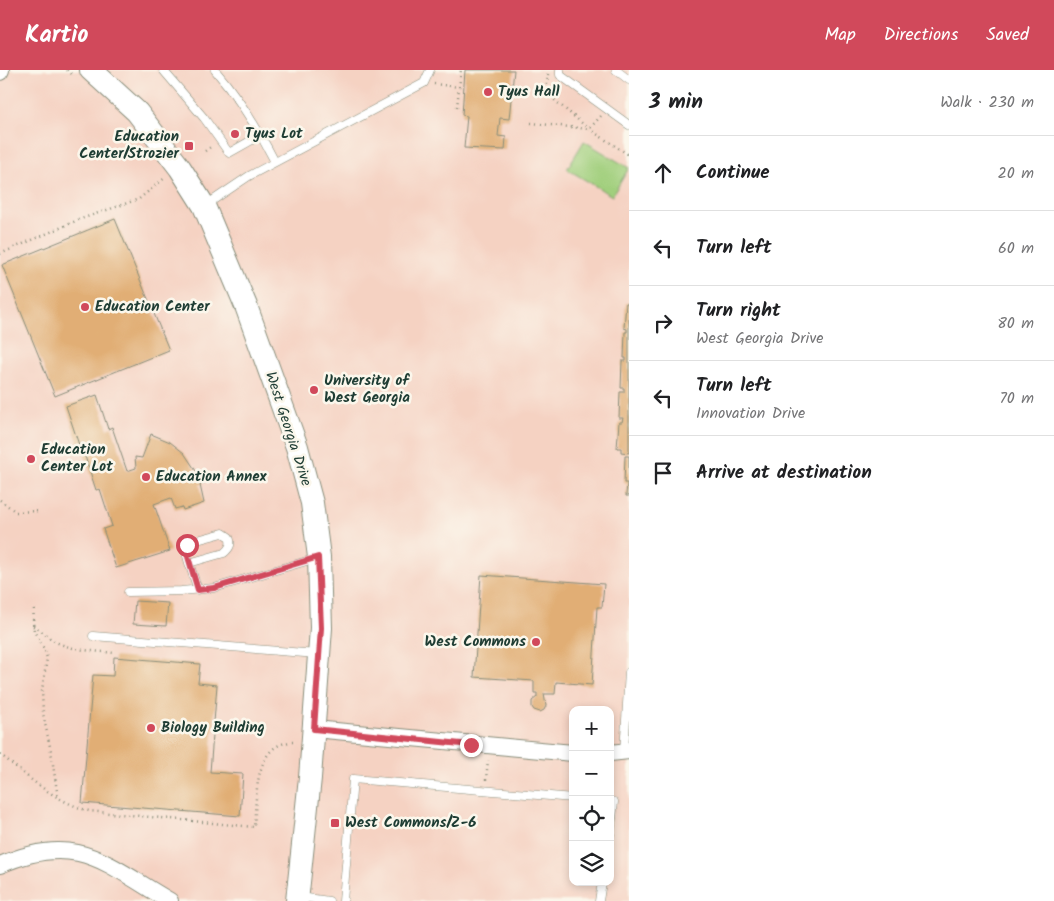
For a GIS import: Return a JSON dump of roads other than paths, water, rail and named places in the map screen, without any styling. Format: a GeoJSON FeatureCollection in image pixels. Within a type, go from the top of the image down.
{"type":"FeatureCollection","features":[{"type":"Feature","properties":{"kind":"street","name":"West Georgia Drive"},"geometry":{"type":"LineString","coordinates":[[91,70],[137,112],[180,168],[204,206],[246,306],[297,447],[312,503],[318,557],[321,628],[319,654],[305,736],[298,899]]}},
{"type":"Feature","properties":{"kind":"street"},"geometry":{"type":"LineString","coordinates":[[305,736],[569,753]]}},
{"type":"Feature","properties":{"kind":"street"},"geometry":{"type":"LineString","coordinates":[[0,865],[27,854],[44,850],[81,852],[116,867],[170,901]]}},
{"type":"Feature","properties":{"kind":"lane"},"geometry":{"type":"LineString","coordinates":[[163,70],[204,118],[230,153],[261,135]]}},
{"type":"Feature","properties":{"kind":"lane"},"geometry":{"type":"LineString","coordinates":[[215,70],[233,90],[261,135],[275,162]]}},
{"type":"Feature","properties":{"kind":"lane"},"geometry":{"type":"LineString","coordinates":[[204,206],[249,176],[424,84],[430,70]]}},
{"type":"Feature","properties":{"kind":"lane"},"geometry":{"type":"LineString","coordinates":[[560,70],[560,75],[629,125]]}},
{"type":"Feature","properties":{"kind":"lane"},"geometry":{"type":"LineString","coordinates":[[616,70],[629,80]]}},
{"type":"Feature","properties":{"kind":"lane"},"geometry":{"type":"LineString","coordinates":[[189,563],[224,553],[229,549],[229,537],[219,533],[190,542],[187,545],[186,550],[189,563],[198,590]]}},
{"type":"Feature","properties":{"kind":"lane"},"geometry":{"type":"LineString","coordinates":[[128,592],[214,588],[318,557]]}},
{"type":"Feature","properties":{"kind":"lane"},"geometry":{"type":"LineString","coordinates":[[93,636],[319,654]]}},
{"type":"Feature","properties":{"kind":"lane"},"geometry":{"type":"LineString","coordinates":[[621,752],[629,672]]}},
{"type":"Feature","properties":{"kind":"lane"},"geometry":{"type":"LineString","coordinates":[[343,901],[353,779],[569,798]]}},
{"type":"Feature","properties":{"kind":"lane"},"geometry":{"type":"LineString","coordinates":[[599,901],[601,886]]}},
{"type":"Feature","properties":{"kind":"lane"},"geometry":{"type":"LineString","coordinates":[[298,899],[329,901]]}},
{"type":"Feature","properties":{"kind":"place","name":"Tyus Hall"},"geometry":{"type":"Point","coordinates":[488,92]}},
{"type":"Feature","properties":{"kind":"place","name":"Tyus Lot"},"geometry":{"type":"Point","coordinates":[235,134]}},
{"type":"Feature","properties":{"kind":"place","name":"Education Center/Strozier"},"geometry":{"type":"Point","coordinates":[189,146]}},
{"type":"Feature","properties":{"kind":"place","name":"Education Center"},"geometry":{"type":"Point","coordinates":[85,307]}},
{"type":"Feature","properties":{"kind":"place","name":"University of West Georgia"},"geometry":{"type":"Point","coordinates":[314,390]}},
{"type":"Feature","properties":{"kind":"place","name":"Education Center Lot"},"geometry":{"type":"Point","coordinates":[31,459]}},
{"type":"Feature","properties":{"kind":"place","name":"Education Annex"},"geometry":{"type":"Point","coordinates":[146,477]}},
{"type":"Feature","properties":{"kind":"place","name":"West Commons"},"geometry":{"type":"Point","coordinates":[536,642]}},
{"type":"Feature","properties":{"kind":"place","name":"Biology Building"},"geometry":{"type":"Point","coordinates":[151,728]}},
{"type":"Feature","properties":{"kind":"place","name":"West Commons/Z-6"},"geometry":{"type":"Point","coordinates":[335,823]}}]}
